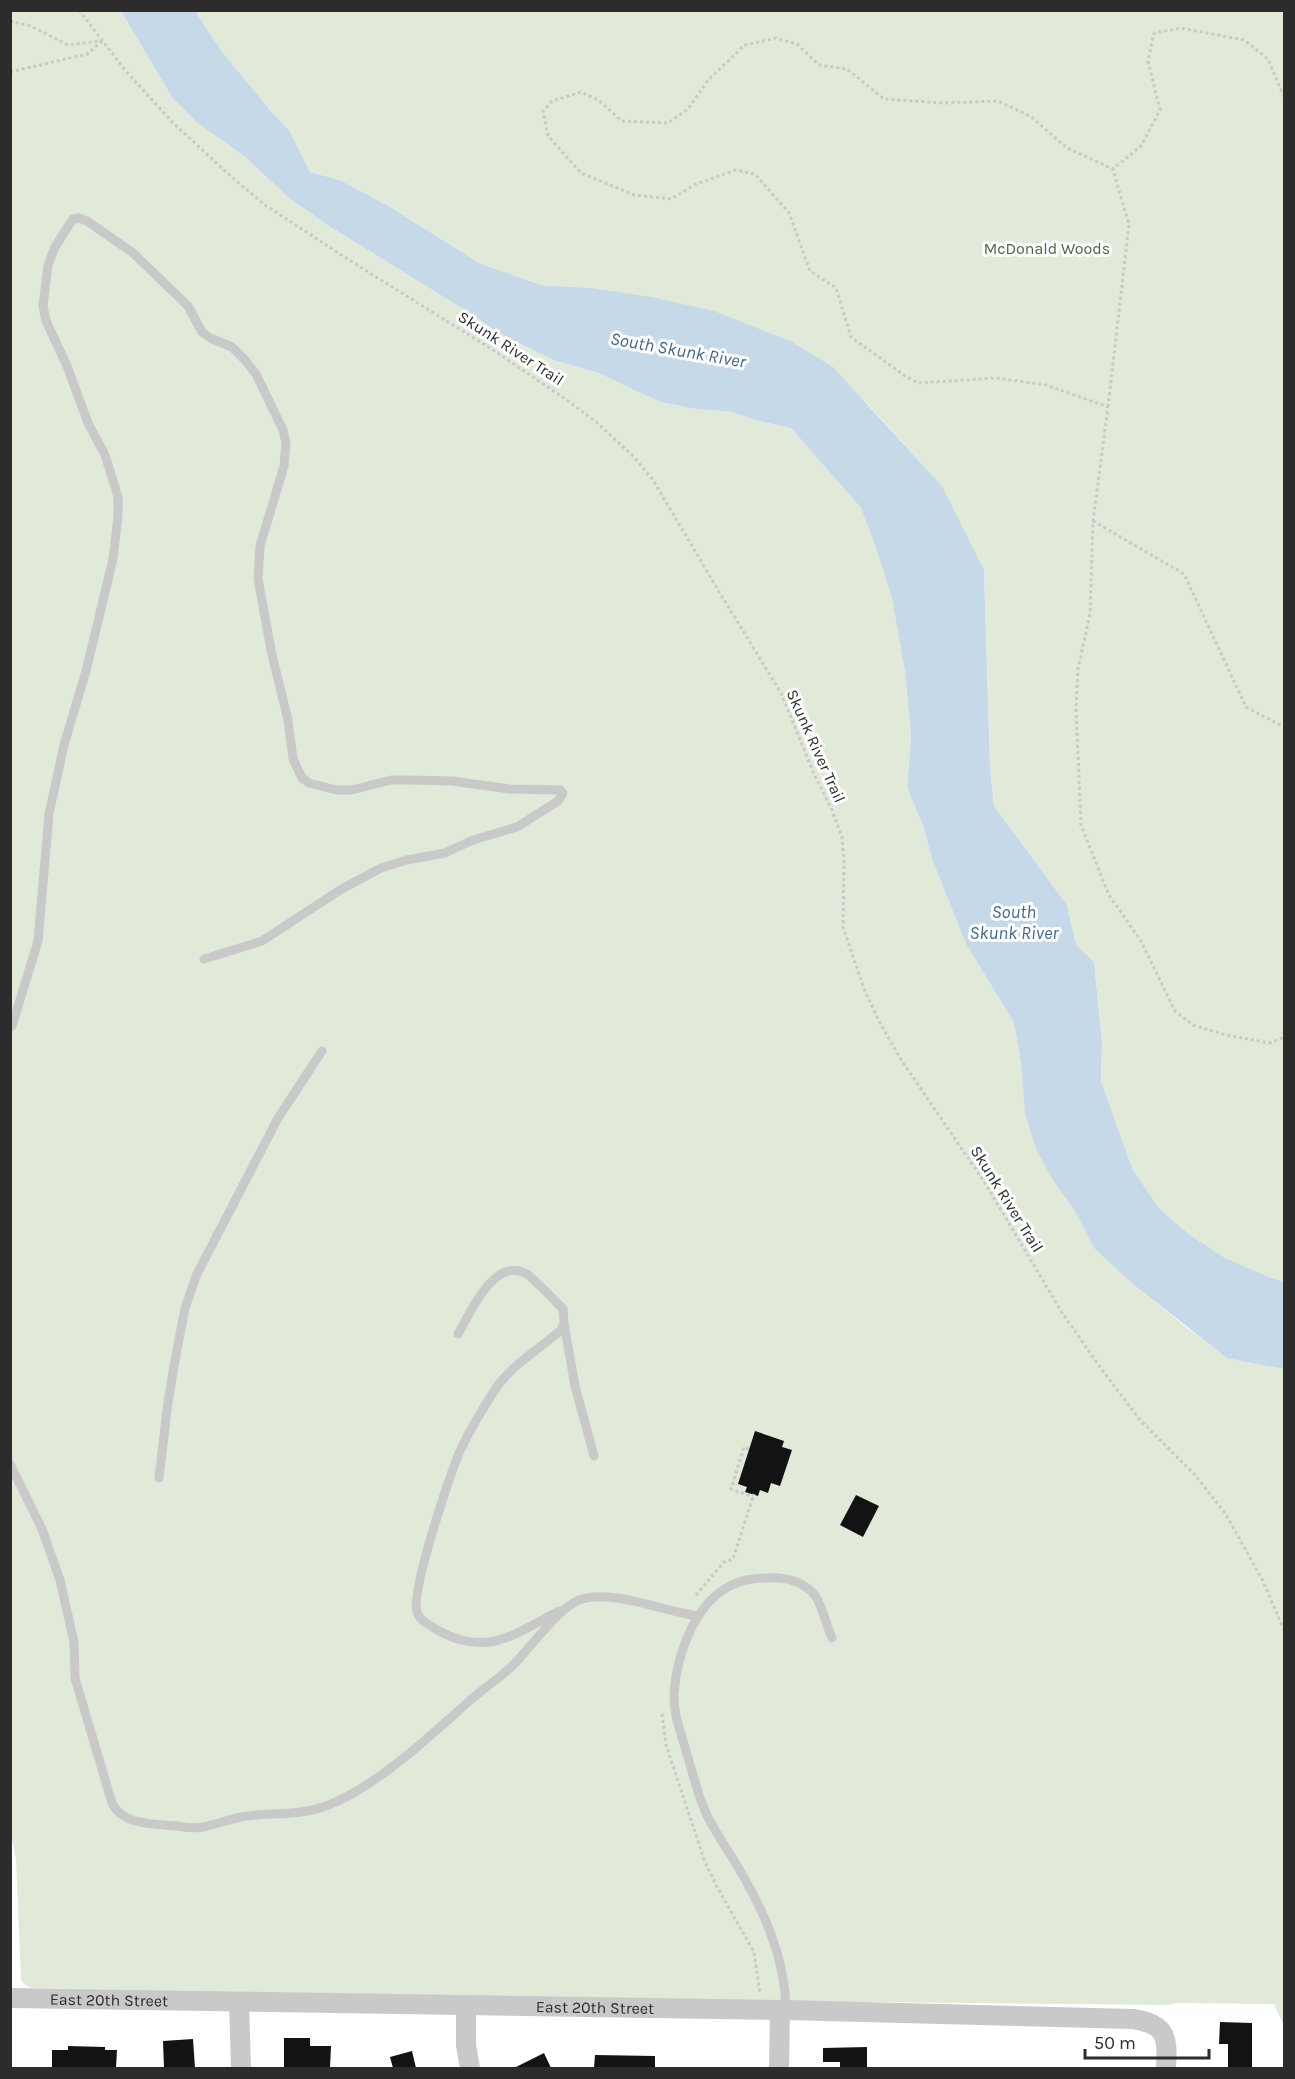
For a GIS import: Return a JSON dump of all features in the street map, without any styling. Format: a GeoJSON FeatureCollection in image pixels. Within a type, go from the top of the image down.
{"type":"FeatureCollection","features":[{"type":"Feature","properties":{"kind":"street","name":"East 20th Street"},"geometry":{"type":"LineString","coordinates":[[10,1998],[783,2010],[1133,2019],[1149,2021],[1160,2030],[1167,2044],[1166,2068]]}},
{"type":"Feature","properties":{"kind":"street"},"geometry":{"type":"LineString","coordinates":[[238,2002],[241,2068]]}},
{"type":"Feature","properties":{"kind":"street"},"geometry":{"type":"LineString","coordinates":[[466,2006],[466,2045],[470,2068]]}},
{"type":"Feature","properties":{"kind":"street"},"geometry":{"type":"LineString","coordinates":[[779,2068],[783,2010]]}},
{"type":"Feature","properties":{"kind":"lane"},"geometry":{"type":"LineString","coordinates":[[10,1026],[12,1026],[38,941],[49,814],[64,745],[86,671],[112,559],[118,516],[118,498],[105,455],[88,423],[67,366],[46,321],[43,306],[48,265],[55,247],[73,219],[79,218],[87,221],[133,253],[188,306],[202,332],[232,347],[245,360],[256,374],[283,430],[286,443],[284,466],[260,546],[258,579],[272,656],[288,720],[292,759],[302,778],[309,783],[336,790],[351,790],[392,780],[426,780],[510,789],[560,789],[562,793],[558,801],[517,827],[473,840],[445,853],[381,868],[340,890],[262,941],[204,959]]}},
{"type":"Feature","properties":{"kind":"lane"},"geometry":{"type":"LineString","coordinates":[[159,1478],[174,1366],[185,1308],[197,1274],[278,1119],[322,1051]]}},
{"type":"Feature","properties":{"kind":"lane"},"geometry":{"type":"LineString","coordinates":[[458,1334],[491,1282],[506,1272],[525,1273],[563,1309],[575,1386],[594,1455]]}},
{"type":"Feature","properties":{"kind":"lane"},"geometry":{"type":"LineString","coordinates":[[564,1323],[561,1330],[508,1374],[494,1390],[461,1448],[436,1522],[416,1599],[417,1613],[425,1623],[459,1641],[474,1643],[488,1643],[508,1636],[579,1600],[596,1597],[617,1598],[699,1616]]}},
{"type":"Feature","properties":{"kind":"lane"},"geometry":{"type":"LineString","coordinates":[[10,1464],[54,1559],[72,1630],[75,1678],[88,1728],[115,1810],[127,1819],[195,1828],[232,1818],[321,1808],[336,1803],[401,1760],[499,1678],[567,1607]]}},
{"type":"Feature","properties":{"kind":"lane"},"geometry":{"type":"LineString","coordinates":[[783,2010],[786,1991],[773,1934],[751,1890],[706,1813],[676,1718],[674,1694],[688,1636],[699,1616],[713,1599],[732,1585],[759,1578],[778,1577],[801,1583],[815,1595],[832,1638]]}},
{"type":"Feature","properties":{"kind":"path","name":"Skunk River Trail"},"geometry":{"type":"LineString","coordinates":[[79,10],[125,70],[174,124],[265,205],[490,348],[564,398],[595,421],[634,457],[653,480],[781,693],[814,774],[831,808],[842,837],[843,927],[864,989],[880,1023],[900,1058],[985,1183],[1061,1311],[1096,1362],[1140,1420],[1195,1475],[1225,1513],[1263,1581],[1284,1630]]}},
{"type":"Feature","properties":{"kind":"path"},"geometry":{"type":"LineString","coordinates":[[10,21],[31,26],[68,45],[102,41]]}},
{"type":"Feature","properties":{"kind":"path"},"geometry":{"type":"LineString","coordinates":[[1113,169],[1141,146],[1160,110],[1148,61],[1154,33],[1181,28],[1244,40],[1268,59],[1284,97]]}},
{"type":"Feature","properties":{"kind":"path"},"geometry":{"type":"LineString","coordinates":[[1108,407],[1046,385],[996,378],[918,383],[851,337],[836,288],[810,271],[789,213],[755,174],[736,170],[696,183],[671,199],[634,195],[580,173],[548,136],[543,111],[552,101],[580,92],[598,100],[622,121],[668,123],[688,109],[709,79],[745,45],[776,38],[797,44],[819,65],[847,69],[884,99],[942,103],[998,101],[1030,116],[1067,148],[1113,169],[1129,224],[1108,407],[1093,521],[1090,614],[1078,669],[1076,708],[1081,825],[1109,895],[1141,940],[1175,1011],[1193,1025],[1226,1035],[1270,1043],[1284,1037]]}},
{"type":"Feature","properties":{"kind":"path"},"geometry":{"type":"LineString","coordinates":[[10,72],[87,54],[102,41]]}},
{"type":"Feature","properties":{"kind":"path"},"geometry":{"type":"LineString","coordinates":[[1093,521],[1184,574],[1246,706],[1284,726]]}},
{"type":"Feature","properties":{"kind":"path"},"geometry":{"type":"LineString","coordinates":[[683,1614],[724,1562],[733,1559],[754,1496],[731,1489],[744,1448],[749,1449]]}},
{"type":"Feature","properties":{"kind":"path"},"geometry":{"type":"LineString","coordinates":[[662,1708],[666,1744],[705,1862],[754,1952],[760,1982],[760,2001]]}},
{"type":"Feature","properties":{"kind":"green space"},"geometry":{"type":"Polygon","coordinates":[[[10,11],[121,11],[173,99],[196,122],[244,156],[290,199],[329,226],[497,332],[556,361],[596,372],[660,402],[696,409],[732,412],[791,428],[861,508],[892,599],[905,672],[911,736],[907,787],[923,826],[932,859],[966,944],[1014,1023],[1021,1064],[1054,1182],[1134,1285],[1227,1357],[1284,1369],[1284,2026],[1274,2004],[760,2001],[32,1988],[21,1980],[16,1861],[10,1827],[10,11]]]}},
{"type":"Feature","properties":{"kind":"green space","name":"McDonald Woods"},"geometry":{"type":"Polygon","coordinates":[[[195,11],[1284,11],[1284,1281],[1225,1258],[1190,1235],[1159,1208],[1133,1170],[1101,1081],[1102,1042],[1094,962],[1076,946],[1067,905],[994,806],[990,767],[984,570],[942,486],[864,400],[591,288],[541,285],[479,263],[392,208],[340,180],[310,172],[289,130],[223,53],[195,11]]]}},
{"type":"Feature","properties":{"kind":"water","name":"South Skunk River"},"geometry":{"type":"Polygon","coordinates":[[[121,11],[195,11],[223,53],[289,130],[310,172],[340,180],[392,208],[479,263],[541,285],[591,288],[652,297],[714,311],[790,341],[833,367],[942,486],[984,570],[990,767],[994,806],[1067,905],[1076,945],[1094,962],[1102,1042],[1101,1081],[1133,1170],[1159,1208],[1190,1235],[1225,1258],[1284,1281],[1284,1369],[1227,1358],[1134,1285],[1094,1248],[1075,1211],[1054,1182],[1036,1149],[1025,1113],[1021,1064],[1014,1023],[966,944],[932,859],[923,826],[907,787],[911,736],[905,672],[892,599],[861,508],[791,428],[732,412],[696,409],[660,402],[596,372],[556,361],[497,332],[329,226],[290,199],[244,156],[196,122],[173,99],[121,11]]]}},
{"type":"Feature","properties":{"kind":"building"},"geometry":{"type":"Polygon","coordinates":[[[755,1431],[784,1441],[782,1447],[792,1450],[780,1486],[771,1483],[768,1493],[760,1490],[758,1496],[745,1492],[747,1487],[738,1484],[755,1431]]]}},
{"type":"Feature","properties":{"kind":"building"},"geometry":{"type":"Polygon","coordinates":[[[856,1495],[879,1506],[863,1537],[840,1525],[856,1495]]]}},
{"type":"Feature","properties":{"kind":"building"},"geometry":{"type":"Polygon","coordinates":[[[1220,2022],[1252,2023],[1252,2068],[1228,2068],[1228,2044],[1219,2044],[1220,2022]]]}},
{"type":"Feature","properties":{"kind":"building"},"geometry":{"type":"Polygon","coordinates":[[[284,2038],[310,2038],[310,2046],[331,2046],[330,2068],[284,2068],[284,2038]]]}},
{"type":"Feature","properties":{"kind":"building"},"geometry":{"type":"Polygon","coordinates":[[[193,2039],[195,2068],[164,2068],[163,2041],[193,2039]]]}},
{"type":"Feature","properties":{"kind":"building"},"geometry":{"type":"Polygon","coordinates":[[[68,2046],[105,2047],[105,2050],[117,2050],[116,2068],[52,2068],[52,2050],[68,2050],[68,2046]]]}},
{"type":"Feature","properties":{"kind":"building"},"geometry":{"type":"Polygon","coordinates":[[[867,2047],[867,2068],[840,2068],[840,2062],[823,2062],[823,2048],[867,2047]]]}},
{"type":"Feature","properties":{"kind":"building"},"geometry":{"type":"Polygon","coordinates":[[[412,2051],[416,2068],[393,2068],[390,2057],[412,2051]]]}},
{"type":"Feature","properties":{"kind":"building"},"geometry":{"type":"Polygon","coordinates":[[[544,2053],[551,2068],[514,2068],[544,2053]]]}},
{"type":"Feature","properties":{"kind":"building"},"geometry":{"type":"Polygon","coordinates":[[[595,2055],[655,2056],[655,2068],[594,2068],[595,2055]]]}}]}
